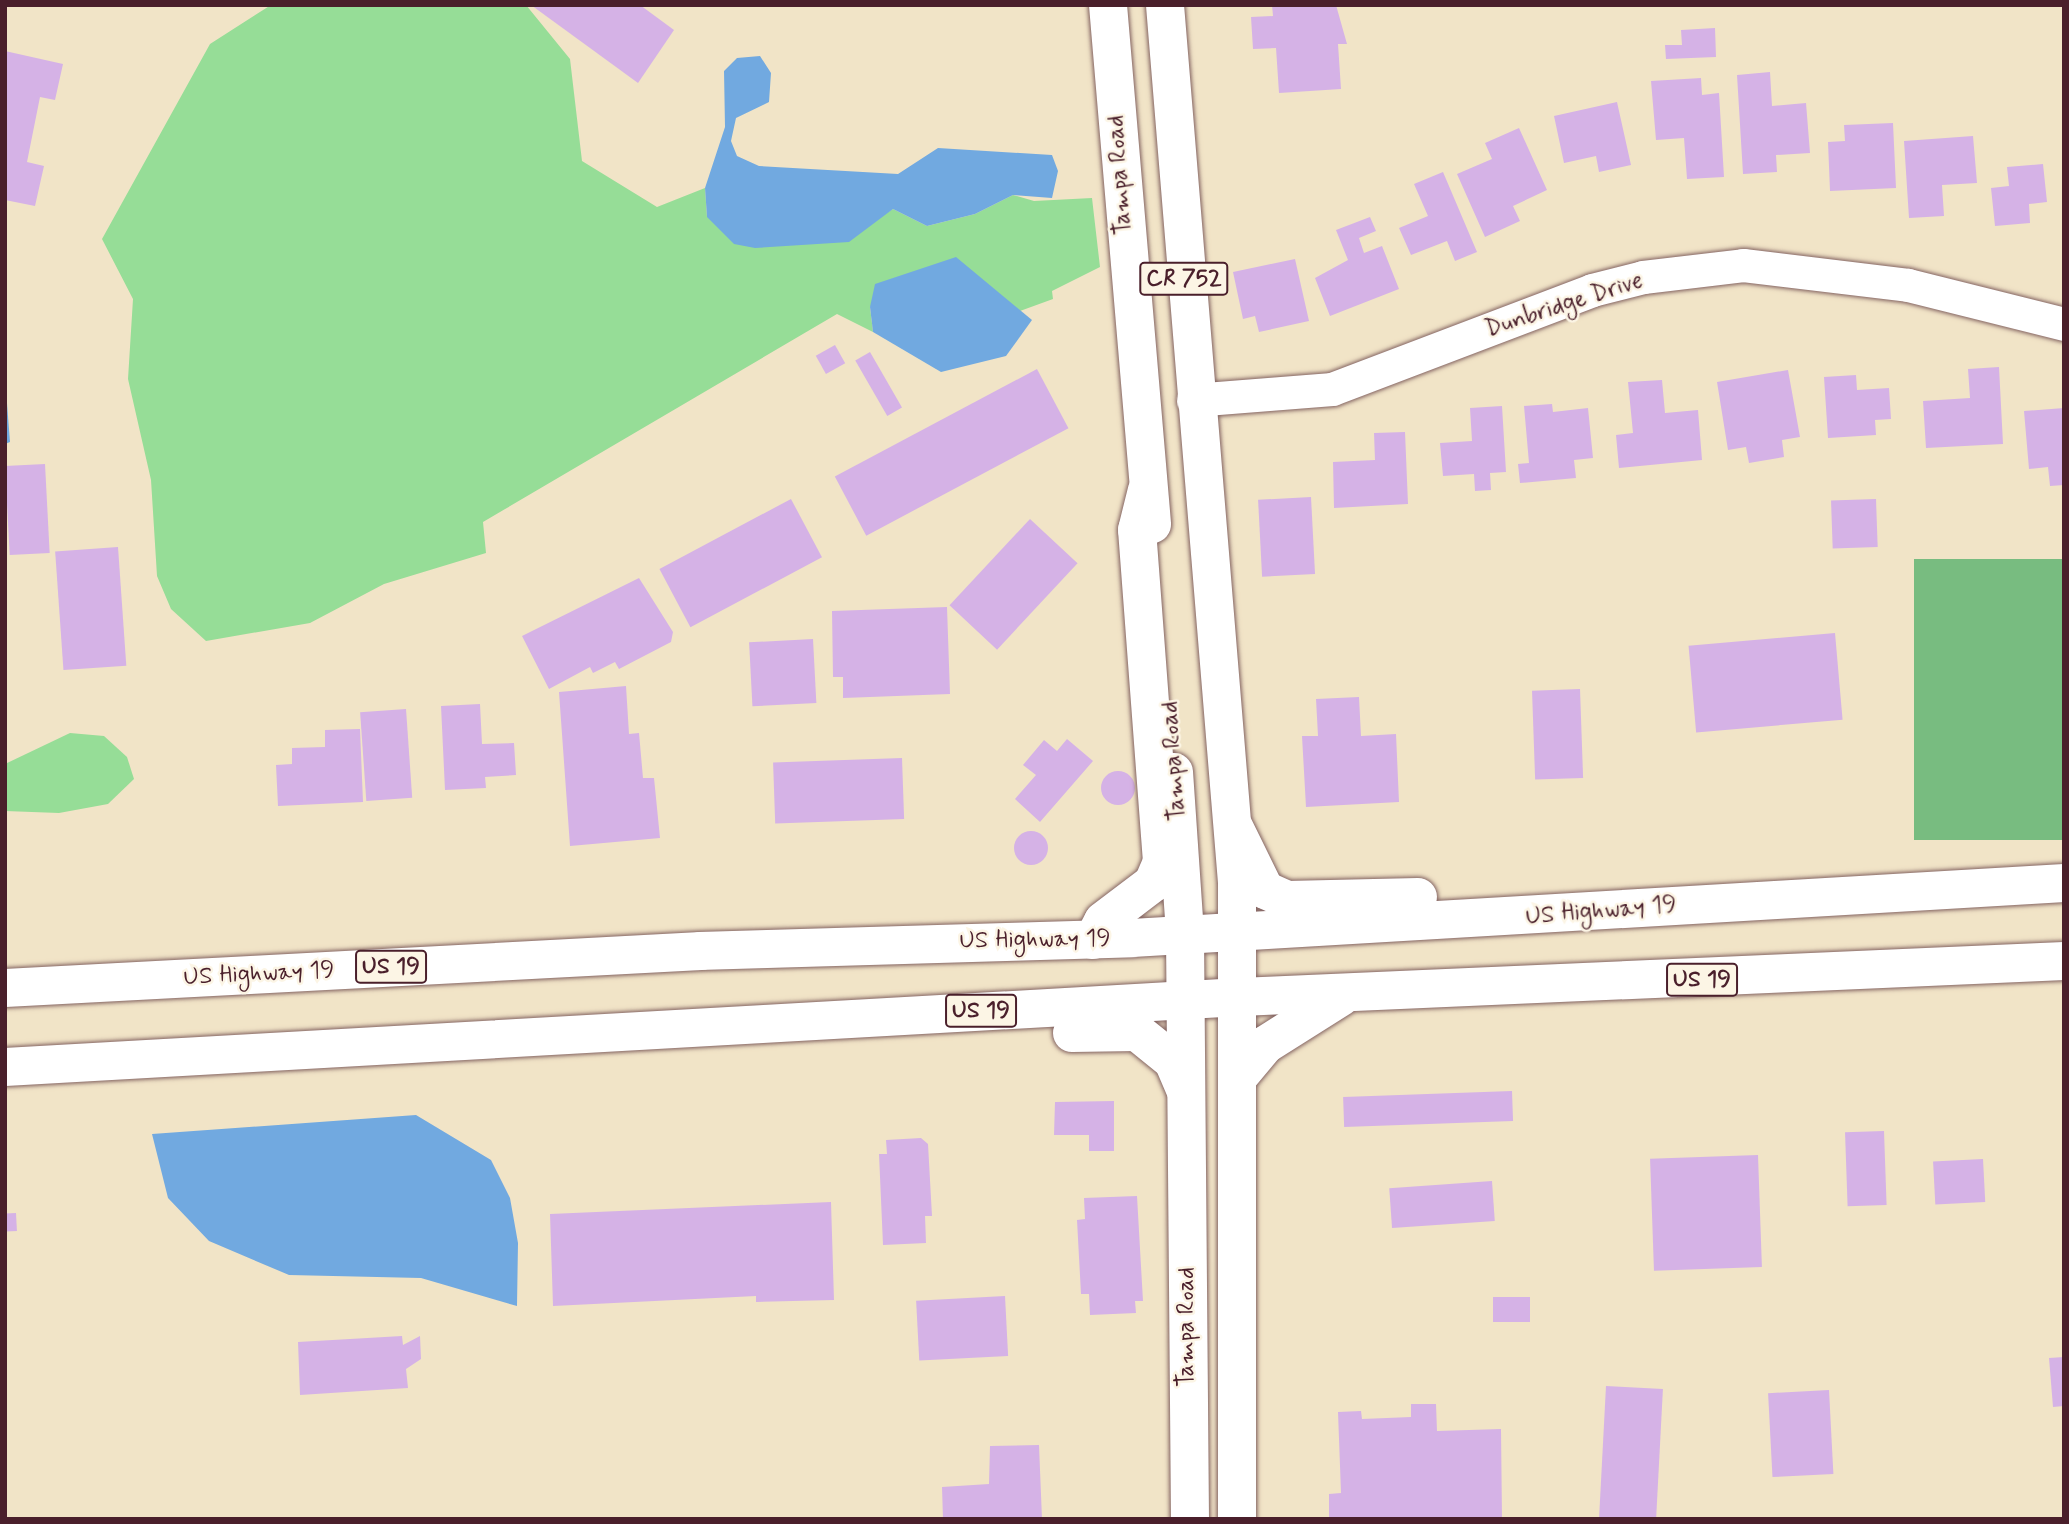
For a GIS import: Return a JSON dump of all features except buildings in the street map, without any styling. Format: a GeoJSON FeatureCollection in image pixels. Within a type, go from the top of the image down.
{"type":"FeatureCollection","features":[{"type":"Feature","properties":{"kind":"main road","name":"Tampa Road"},"geometry":{"type":"LineString","coordinates":[[1108,5],[1119,166],[1185,935],[1190,1519]]}},
{"type":"Feature","properties":{"kind":"main road","name":"Tampa Road"},"geometry":{"type":"LineString","coordinates":[[1165,5],[1193,400],[1234,827],[1239,932],[1237,1519]]}},
{"type":"Feature","properties":{"kind":"main road"},"geometry":{"type":"LineString","coordinates":[[1119,166],[1149,249],[1157,353],[1175,391],[1193,400]]}},
{"type":"Feature","properties":{"kind":"main road"},"geometry":{"type":"LineString","coordinates":[[1093,940],[1103,921],[1153,883],[1163,862],[1138,530],[1147,490]]}},
{"type":"Feature","properties":{"kind":"main road"},"geometry":{"type":"LineString","coordinates":[[1234,827],[1260,882],[1287,900],[1511,892],[1526,912]]}},
{"type":"Feature","properties":{"kind":"main road","name":"US Highway 19"},"geometry":{"type":"LineString","coordinates":[[5,988],[701,951],[1093,940],[1512,919],[1526,912],[2064,883]]}},
{"type":"Feature","properties":{"kind":"main road","name":"US 19"},"geometry":{"type":"LineString","coordinates":[[5,1067],[826,1025],[1240,997],[1341,997],[2064,961]]}},
{"type":"Feature","properties":{"kind":"main road"},"geometry":{"type":"LineString","coordinates":[[1240,1075],[1265,1045],[1341,997]]}},
{"type":"Feature","properties":{"kind":"main road"},"geometry":{"type":"LineString","coordinates":[[826,1025],[916,1040],[1137,1032],[1173,1061],[1185,1090]]}},
{"type":"Feature","properties":{"kind":"street","name":"Dunbridge Drive"},"geometry":{"type":"LineString","coordinates":[[1193,400],[1332,389],[1592,290],[1643,277],[1743,265],[1908,285],[2064,324]]}},
{"type":"Feature","properties":{"kind":"green space"},"geometry":{"type":"Polygon","coordinates":[[[271,5],[526,5],[570,59],[582,161],[657,207],[705,188],[707,217],[874,221],[893,209],[927,226],[975,214],[1013,195],[1034,201],[1092,198],[1100,267],[1052,291],[1053,299],[1020,311],[997,294],[918,271],[892,279],[870,307],[873,332],[837,314],[483,522],[486,553],[384,584],[310,623],[206,641],[171,609],[157,576],[151,480],[128,379],[133,299],[102,239],[210,44],[271,5]]]}},
{"type":"Feature","properties":{"kind":"green space"},"geometry":{"type":"Polygon","coordinates":[[[1914,559],[2064,559],[2064,840],[1914,840],[1914,559]]]}},
{"type":"Feature","properties":{"kind":"green space"},"geometry":{"type":"Polygon","coordinates":[[[70,733],[104,736],[127,757],[134,779],[108,804],[59,813],[5,811],[5,764],[70,733]]]}},
{"type":"Feature","properties":{"kind":"water"},"geometry":{"type":"Polygon","coordinates":[[[760,56],[771,73],[769,102],[736,118],[731,141],[737,156],[759,166],[898,174],[938,148],[1052,155],[1058,171],[1052,198],[1013,195],[975,214],[927,226],[893,209],[849,242],[755,248],[734,244],[707,217],[705,188],[725,127],[724,71],[737,58],[760,56]]]}},
{"type":"Feature","properties":{"kind":"water"},"geometry":{"type":"Polygon","coordinates":[[[956,257],[1032,320],[1006,356],[941,372],[873,332],[870,307],[875,284],[956,257]]]}},
{"type":"Feature","properties":{"kind":"water"},"geometry":{"type":"Polygon","coordinates":[[[5,378],[10,442],[5,444],[5,378]]]}},
{"type":"Feature","properties":{"kind":"water"},"geometry":{"type":"Polygon","coordinates":[[[416,1115],[491,1160],[510,1198],[518,1243],[517,1306],[421,1278],[289,1275],[209,1241],[168,1198],[152,1134],[416,1115]]]}}]}
